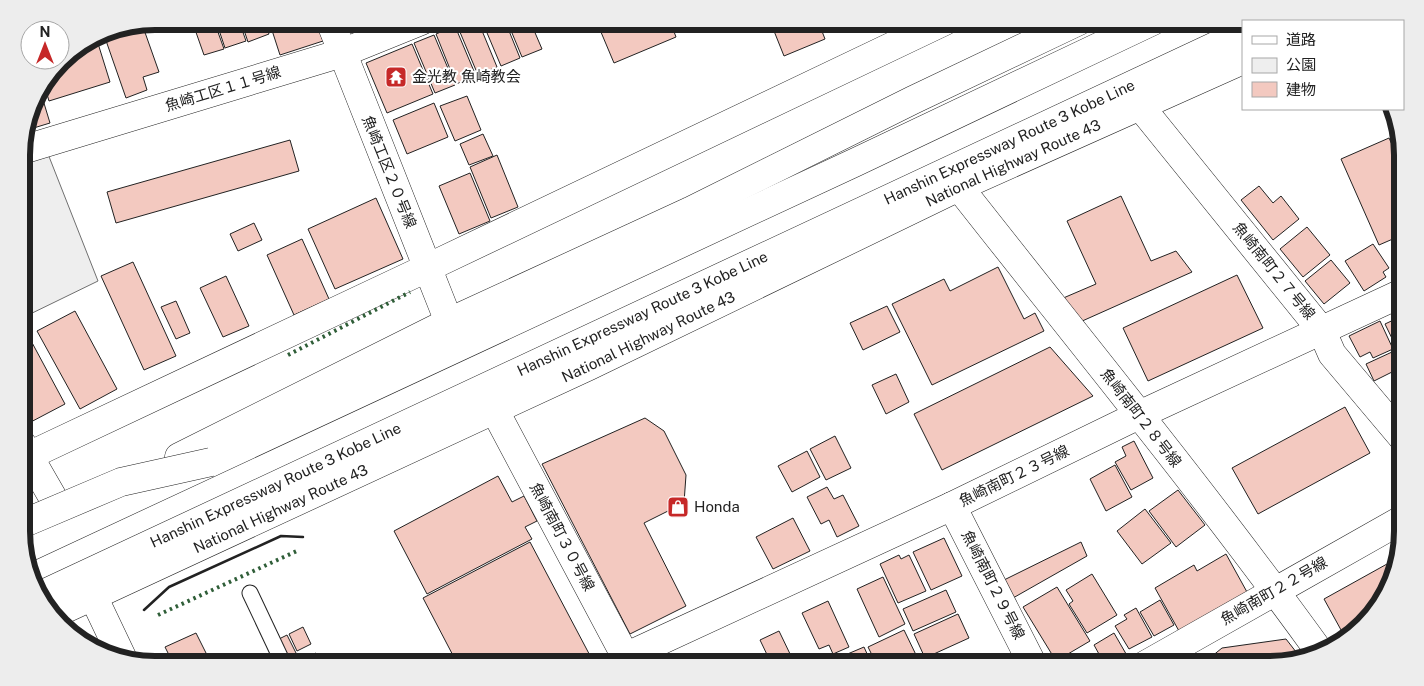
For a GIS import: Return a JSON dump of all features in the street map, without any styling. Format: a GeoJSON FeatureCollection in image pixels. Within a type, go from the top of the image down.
{"type":"FeatureCollection","features":[{"type":"Feature","properties":{"kind":"main road","name":"魚崎工区２０号線"},"geometry":{"type":"LineString","coordinates":[[333,30],[449,322]]}},
{"type":"Feature","properties":{"kind":"main road","name":"魚崎工区１１号線"},"geometry":{"type":"LineString","coordinates":[[30,148],[342,53],[399,30]]}},
{"type":"Feature","properties":{"kind":"main road"},"geometry":{"type":"LineString","coordinates":[[30,451],[427,268],[925,30]]}},
{"type":"Feature","properties":{"kind":"main road"},"geometry":{"type":"LineString","coordinates":[[30,534],[235,428],[449,322],[690,210],[913,100],[1043,30]]}},
{"type":"Feature","properties":{"kind":"main road"},"geometry":{"type":"LineString","coordinates":[[31,546],[847,166],[1134,30]]}},
{"type":"Feature","properties":{"kind":"main road","name":"Hanshin Expressway Route 3 Kobe Line"},"geometry":{"type":"LineString","coordinates":[[47,593],[1242,33]]}},
{"type":"Feature","properties":{"kind":"main road","name":"National Highway Route 43"},"geometry":{"type":"LineString","coordinates":[[60,611],[589,366],[959,187],[1242,60]]}},
{"type":"Feature","properties":{"kind":"main road","name":"魚崎南町２７号線"},"geometry":{"type":"LineString","coordinates":[[1140,106],[1322,331],[1332,354],[1394,428]]}},
{"type":"Feature","properties":{"kind":"main road","name":"魚崎南町２８号線"},"geometry":{"type":"LineString","coordinates":[[959,187],[1140,415],[1316,646]]}},
{"type":"Feature","properties":{"kind":"main road","name":"魚崎南町２３号線"},"geometry":{"type":"LineString","coordinates":[[637,656],[1140,415],[1394,297]]}},
{"type":"Feature","properties":{"kind":"main road","name":"魚崎南町３０号線"},"geometry":{"type":"LineString","coordinates":[[494,409],[624,656]]}},
{"type":"Feature","properties":{"kind":"main road"},"geometry":{"type":"LineString","coordinates":[[30,461],[64,517]]}},
{"type":"Feature","properties":{"kind":"main road"},"geometry":{"type":"LineString","coordinates":[[30,521],[121,482],[211,462]]}},
{"type":"Feature","properties":{"kind":"main road","name":"魚崎南町２９号線"},"geometry":{"type":"LineString","coordinates":[[952,506],[1030,656]]}},
{"type":"Feature","properties":{"kind":"main road","name":"魚崎南町２２号線"},"geometry":{"type":"LineString","coordinates":[[1160,656],[1394,523]]}},
{"type":"Feature","properties":{"kind":"main road"},"geometry":{"type":"LineString","coordinates":[[94,596],[119,651]]}},
{"type":"Feature","properties":{"kind":"lane"},"geometry":{"type":"LineString","coordinates":[[250,593],[280,656]]}},
{"type":"Feature","properties":{"kind":"green space"},"geometry":{"type":"Polygon","coordinates":[[[48,154],[98,281],[30,314],[30,159],[48,154]]]}},
{"type":"Feature","properties":{"kind":"building"},"geometry":{"type":"Polygon","coordinates":[[[195,30],[217,30],[224,49],[204,55],[195,30]]]}},
{"type":"Feature","properties":{"kind":"building"},"geometry":{"type":"Polygon","coordinates":[[[219,30],[242,30],[246,41],[225,48],[219,30]]]}},
{"type":"Feature","properties":{"kind":"building"},"geometry":{"type":"Polygon","coordinates":[[[244,30],[267,30],[269,34],[248,42],[244,30]]]}},
{"type":"Feature","properties":{"kind":"building"},"geometry":{"type":"Polygon","coordinates":[[[272,30],[319,30],[323,41],[280,55],[272,30]]]}},
{"type":"Feature","properties":{"kind":"building"},"geometry":{"type":"Polygon","coordinates":[[[446,30],[457,30],[476,76],[456,84],[436,34],[446,30]]]}},
{"type":"Feature","properties":{"kind":"building"},"geometry":{"type":"Polygon","coordinates":[[[459,30],[482,30],[497,67],[478,75],[459,30]]]}},
{"type":"Feature","properties":{"kind":"building"},"geometry":{"type":"Polygon","coordinates":[[[486,30],[509,30],[520,58],[501,66],[486,30]]]}},
{"type":"Feature","properties":{"kind":"building"},"geometry":{"type":"Polygon","coordinates":[[[511,30],[534,30],[542,49],[522,57],[511,30]]]}},
{"type":"Feature","properties":{"kind":"building"},"geometry":{"type":"Polygon","coordinates":[[[600,30],[673,30],[676,37],[614,63],[600,30]]]}},
{"type":"Feature","properties":{"kind":"building"},"geometry":{"type":"Polygon","coordinates":[[[774,30],[822,30],[825,39],[784,56],[774,30]]]}},
{"type":"Feature","properties":{"kind":"building"},"geometry":{"type":"Polygon","coordinates":[[[144,31],[159,72],[143,77],[147,90],[126,98],[106,41],[123,34],[144,31]]]}},
{"type":"Feature","properties":{"kind":"building"},"geometry":{"type":"Polygon","coordinates":[[[434,35],[455,85],[435,93],[414,43],[434,35]]]}},
{"type":"Feature","properties":{"kind":"building"},"geometry":{"type":"Polygon","coordinates":[[[98,44],[110,82],[49,101],[47,93],[61,73],[64,70],[70,70],[70,64],[73,61],[98,44]]]}},
{"type":"Feature","properties":{"kind":"building"},"geometry":{"type":"Polygon","coordinates":[[[412,44],[433,94],[387,113],[366,63],[412,44]]]}},
{"type":"Feature","properties":{"kind":"building"},"geometry":{"type":"Polygon","coordinates":[[[467,96],[481,130],[455,141],[440,106],[467,96]]]}},
{"type":"Feature","properties":{"kind":"building"},"geometry":{"type":"Polygon","coordinates":[[[43,100],[50,123],[33,128],[43,100]]]}},
{"type":"Feature","properties":{"kind":"building"},"geometry":{"type":"Polygon","coordinates":[[[434,103],[448,137],[407,154],[393,120],[434,103]]]}},
{"type":"Feature","properties":{"kind":"building"},"geometry":{"type":"Polygon","coordinates":[[[483,134],[493,156],[469,165],[460,144],[483,134]]]}},
{"type":"Feature","properties":{"kind":"building"},"geometry":{"type":"Polygon","coordinates":[[[1389,138],[1394,148],[1394,155],[1394,238],[1379,245],[1341,159],[1389,138]]]}},
{"type":"Feature","properties":{"kind":"building"},"geometry":{"type":"Polygon","coordinates":[[[290,140],[299,171],[116,223],[107,192],[290,140]]]}},
{"type":"Feature","properties":{"kind":"building"},"geometry":{"type":"Polygon","coordinates":[[[497,155],[518,207],[491,218],[470,167],[497,155]]]}},
{"type":"Feature","properties":{"kind":"building"},"geometry":{"type":"Polygon","coordinates":[[[470,173],[490,221],[459,234],[439,186],[470,173]]]}},
{"type":"Feature","properties":{"kind":"building"},"geometry":{"type":"Polygon","coordinates":[[[1259,186],[1273,203],[1281,196],[1299,219],[1273,240],[1241,200],[1259,186]]]}},
{"type":"Feature","properties":{"kind":"building"},"geometry":{"type":"Polygon","coordinates":[[[1121,196],[1151,261],[1176,251],[1192,272],[1080,322],[1061,299],[1096,284],[1067,221],[1121,196]]]}},
{"type":"Feature","properties":{"kind":"building"},"geometry":{"type":"Polygon","coordinates":[[[376,198],[403,259],[335,289],[308,229],[376,198]]]}},
{"type":"Feature","properties":{"kind":"building"},"geometry":{"type":"Polygon","coordinates":[[[254,223],[262,240],[238,251],[230,234],[254,223]]]}},
{"type":"Feature","properties":{"kind":"building"},"geometry":{"type":"Polygon","coordinates":[[[1307,227],[1330,255],[1303,277],[1280,249],[1307,227]]]}},
{"type":"Feature","properties":{"kind":"building"},"geometry":{"type":"Polygon","coordinates":[[[302,239],[329,299],[294,315],[267,255],[302,239]]]}},
{"type":"Feature","properties":{"kind":"building"},"geometry":{"type":"Polygon","coordinates":[[[1373,244],[1389,268],[1383,272],[1386,277],[1364,291],[1345,261],[1373,244]]]}},
{"type":"Feature","properties":{"kind":"building"},"geometry":{"type":"Polygon","coordinates":[[[1331,260],[1350,283],[1324,304],[1305,281],[1331,260]]]}},
{"type":"Feature","properties":{"kind":"building"},"geometry":{"type":"Polygon","coordinates":[[[133,262],[176,356],[144,370],[101,276],[133,262]]]}},
{"type":"Feature","properties":{"kind":"building"},"geometry":{"type":"Polygon","coordinates":[[[998,267],[1024,319],[1035,313],[1044,331],[932,385],[892,304],[944,279],[950,291],[998,267]]]}},
{"type":"Feature","properties":{"kind":"building"},"geometry":{"type":"Polygon","coordinates":[[[1237,275],[1263,328],[1148,381],[1123,328],[1237,275]]]}},
{"type":"Feature","properties":{"kind":"building"},"geometry":{"type":"Polygon","coordinates":[[[226,276],[249,326],[223,337],[200,288],[226,276]]]}},
{"type":"Feature","properties":{"kind":"building"},"geometry":{"type":"Polygon","coordinates":[[[176,301],[190,333],[176,339],[161,307],[176,301]]]}},
{"type":"Feature","properties":{"kind":"building"},"geometry":{"type":"Polygon","coordinates":[[[887,306],[900,332],[863,350],[850,323],[887,306]]]}},
{"type":"Feature","properties":{"kind":"building"},"geometry":{"type":"Polygon","coordinates":[[[75,311],[117,389],[80,409],[37,331],[75,311]]]}},
{"type":"Feature","properties":{"kind":"building"},"geometry":{"type":"Polygon","coordinates":[[[1394,320],[1394,343],[1385,324],[1394,320]]]}},
{"type":"Feature","properties":{"kind":"building"},"geometry":{"type":"Polygon","coordinates":[[[1380,321],[1393,349],[1373,358],[1370,352],[1360,357],[1349,336],[1380,321]]]}},
{"type":"Feature","properties":{"kind":"building"},"geometry":{"type":"Polygon","coordinates":[[[30,339],[65,404],[30,422],[30,339]]]}},
{"type":"Feature","properties":{"kind":"building"},"geometry":{"type":"Polygon","coordinates":[[[1050,347],[1093,396],[942,470],[914,414],[1050,347]]]}},
{"type":"Feature","properties":{"kind":"building"},"geometry":{"type":"Polygon","coordinates":[[[1392,352],[1394,356],[1394,371],[1374,381],[1366,364],[1392,352]]]}},
{"type":"Feature","properties":{"kind":"building"},"geometry":{"type":"Polygon","coordinates":[[[896,374],[909,402],[886,414],[872,385],[896,374]]]}},
{"type":"Feature","properties":{"kind":"building"},"geometry":{"type":"Polygon","coordinates":[[[1345,407],[1370,453],[1258,514],[1232,468],[1345,407]]]}},
{"type":"Feature","properties":{"kind":"building"},"geometry":{"type":"Polygon","coordinates":[[[645,418],[664,431],[686,475],[684,503],[644,523],[686,606],[630,634],[542,464],[645,418]]]}},
{"type":"Feature","properties":{"kind":"building"},"geometry":{"type":"Polygon","coordinates":[[[835,436],[851,468],[826,480],[810,449],[835,436]]]}},
{"type":"Feature","properties":{"kind":"building"},"geometry":{"type":"Polygon","coordinates":[[[1134,441],[1153,478],[1131,490],[1115,462],[1126,456],[1122,447],[1134,441]]]}},
{"type":"Feature","properties":{"kind":"building"},"geometry":{"type":"Polygon","coordinates":[[[807,451],[820,477],[792,492],[778,466],[807,451]]]}},
{"type":"Feature","properties":{"kind":"building"},"geometry":{"type":"Polygon","coordinates":[[[1115,465],[1132,497],[1106,511],[1090,479],[1115,465]]]}},
{"type":"Feature","properties":{"kind":"building"},"geometry":{"type":"Polygon","coordinates":[[[498,476],[512,502],[524,496],[537,521],[525,527],[532,539],[427,594],[394,531],[498,476]]]}},
{"type":"Feature","properties":{"kind":"building"},"geometry":{"type":"Polygon","coordinates":[[[827,487],[834,499],[843,495],[859,526],[837,537],[829,520],[821,524],[807,497],[827,487]]]}},
{"type":"Feature","properties":{"kind":"building"},"geometry":{"type":"Polygon","coordinates":[[[1178,490],[1205,525],[1176,547],[1149,511],[1178,490]]]}},
{"type":"Feature","properties":{"kind":"building"},"geometry":{"type":"Polygon","coordinates":[[[1145,509],[1171,543],[1142,564],[1117,531],[1145,509]]]}},
{"type":"Feature","properties":{"kind":"building"},"geometry":{"type":"Polygon","coordinates":[[[793,518],[810,551],[773,569],[756,537],[793,518]]]}},
{"type":"Feature","properties":{"kind":"building"},"geometry":{"type":"Polygon","coordinates":[[[944,538],[962,576],[931,590],[913,552],[944,538]]]}},
{"type":"Feature","properties":{"kind":"building"},"geometry":{"type":"Polygon","coordinates":[[[530,542],[590,656],[453,656],[423,598],[530,542]]]}},
{"type":"Feature","properties":{"kind":"building"},"geometry":{"type":"Polygon","coordinates":[[[1081,542],[1087,556],[1013,598],[1004,580],[1081,542]]]}},
{"type":"Feature","properties":{"kind":"building"},"geometry":{"type":"Polygon","coordinates":[[[1226,554],[1247,592],[1179,631],[1155,588],[1194,565],[1197,571],[1226,554]]]}},
{"type":"Feature","properties":{"kind":"building"},"geometry":{"type":"Polygon","coordinates":[[[899,555],[901,559],[909,555],[926,591],[898,603],[880,564],[899,555]]]}},
{"type":"Feature","properties":{"kind":"building"},"geometry":{"type":"Polygon","coordinates":[[[1390,563],[1384,579],[1368,607],[1342,632],[1324,599],[1390,563]]]}},
{"type":"Feature","properties":{"kind":"building"},"geometry":{"type":"Polygon","coordinates":[[[1092,574],[1117,615],[1087,633],[1069,604],[1073,601],[1066,590],[1092,574]]]}},
{"type":"Feature","properties":{"kind":"building"},"geometry":{"type":"Polygon","coordinates":[[[883,577],[905,624],[879,637],[857,589],[883,577]]]}},
{"type":"Feature","properties":{"kind":"building"},"geometry":{"type":"Polygon","coordinates":[[[1057,587],[1090,641],[1064,656],[1053,656],[1023,607],[1057,587]]]}},
{"type":"Feature","properties":{"kind":"building"},"geometry":{"type":"Polygon","coordinates":[[[946,590],[956,612],[913,631],[903,609],[946,590]]]}},
{"type":"Feature","properties":{"kind":"building"},"geometry":{"type":"Polygon","coordinates":[[[1160,600],[1174,625],[1154,636],[1140,612],[1160,600]]]}},
{"type":"Feature","properties":{"kind":"building"},"geometry":{"type":"Polygon","coordinates":[[[828,601],[849,647],[833,654],[829,645],[819,649],[802,613],[828,601]]]}},
{"type":"Feature","properties":{"kind":"building"},"geometry":{"type":"Polygon","coordinates":[[[1136,608],[1152,637],[1129,649],[1115,626],[1127,619],[1124,615],[1136,608]]]}},
{"type":"Feature","properties":{"kind":"building"},"geometry":{"type":"Polygon","coordinates":[[[958,614],[969,638],[929,656],[924,656],[914,634],[958,614]]]}},
{"type":"Feature","properties":{"kind":"building"},"geometry":{"type":"Polygon","coordinates":[[[303,627],[311,644],[297,651],[289,634],[303,627]]]}},
{"type":"Feature","properties":{"kind":"building"},"geometry":{"type":"Polygon","coordinates":[[[904,630],[917,656],[872,656],[868,647],[904,630]]]}},
{"type":"Feature","properties":{"kind":"building"},"geometry":{"type":"Polygon","coordinates":[[[779,631],[791,656],[768,656],[760,640],[779,631]]]}},
{"type":"Feature","properties":{"kind":"building"},"geometry":{"type":"Polygon","coordinates":[[[196,633],[208,656],[170,656],[165,647],[196,633]]]}},
{"type":"Feature","properties":{"kind":"building"},"geometry":{"type":"Polygon","coordinates":[[[1114,633],[1127,656],[1100,656],[1094,645],[1114,633]]]}},
{"type":"Feature","properties":{"kind":"building"},"geometry":{"type":"Polygon","coordinates":[[[287,635],[298,656],[285,656],[277,640],[287,635]]]}},
{"type":"Feature","properties":{"kind":"building"},"geometry":{"type":"Polygon","coordinates":[[[1286,639],[1297,653],[1277,656],[1212,656],[1222,648],[1286,639]]]}},
{"type":"Feature","properties":{"kind":"building"},"geometry":{"type":"Polygon","coordinates":[[[864,647],[868,656],[843,656],[864,647]]]}},
{"type":"Feature","properties":{"kind":"hedge"},"geometry":{"type":"LineString","coordinates":[[288,355],[410,292]]}},
{"type":"Feature","properties":{"kind":"hedge"},"geometry":{"type":"LineString","coordinates":[[158,615],[299,550]]}},
{"type":"Feature","properties":{"kind":"wall"},"geometry":{"type":"LineString","coordinates":[[144,610],[169,587],[281,536],[303,537]]}},
{"type":"Feature","properties":{"kind":"place","name":"金光教 魚崎教会"},"geometry":{"type":"Point","coordinates":[396,77]}},
{"type":"Feature","properties":{"kind":"place","name":"Honda"},"geometry":{"type":"Point","coordinates":[678,507]}}]}
